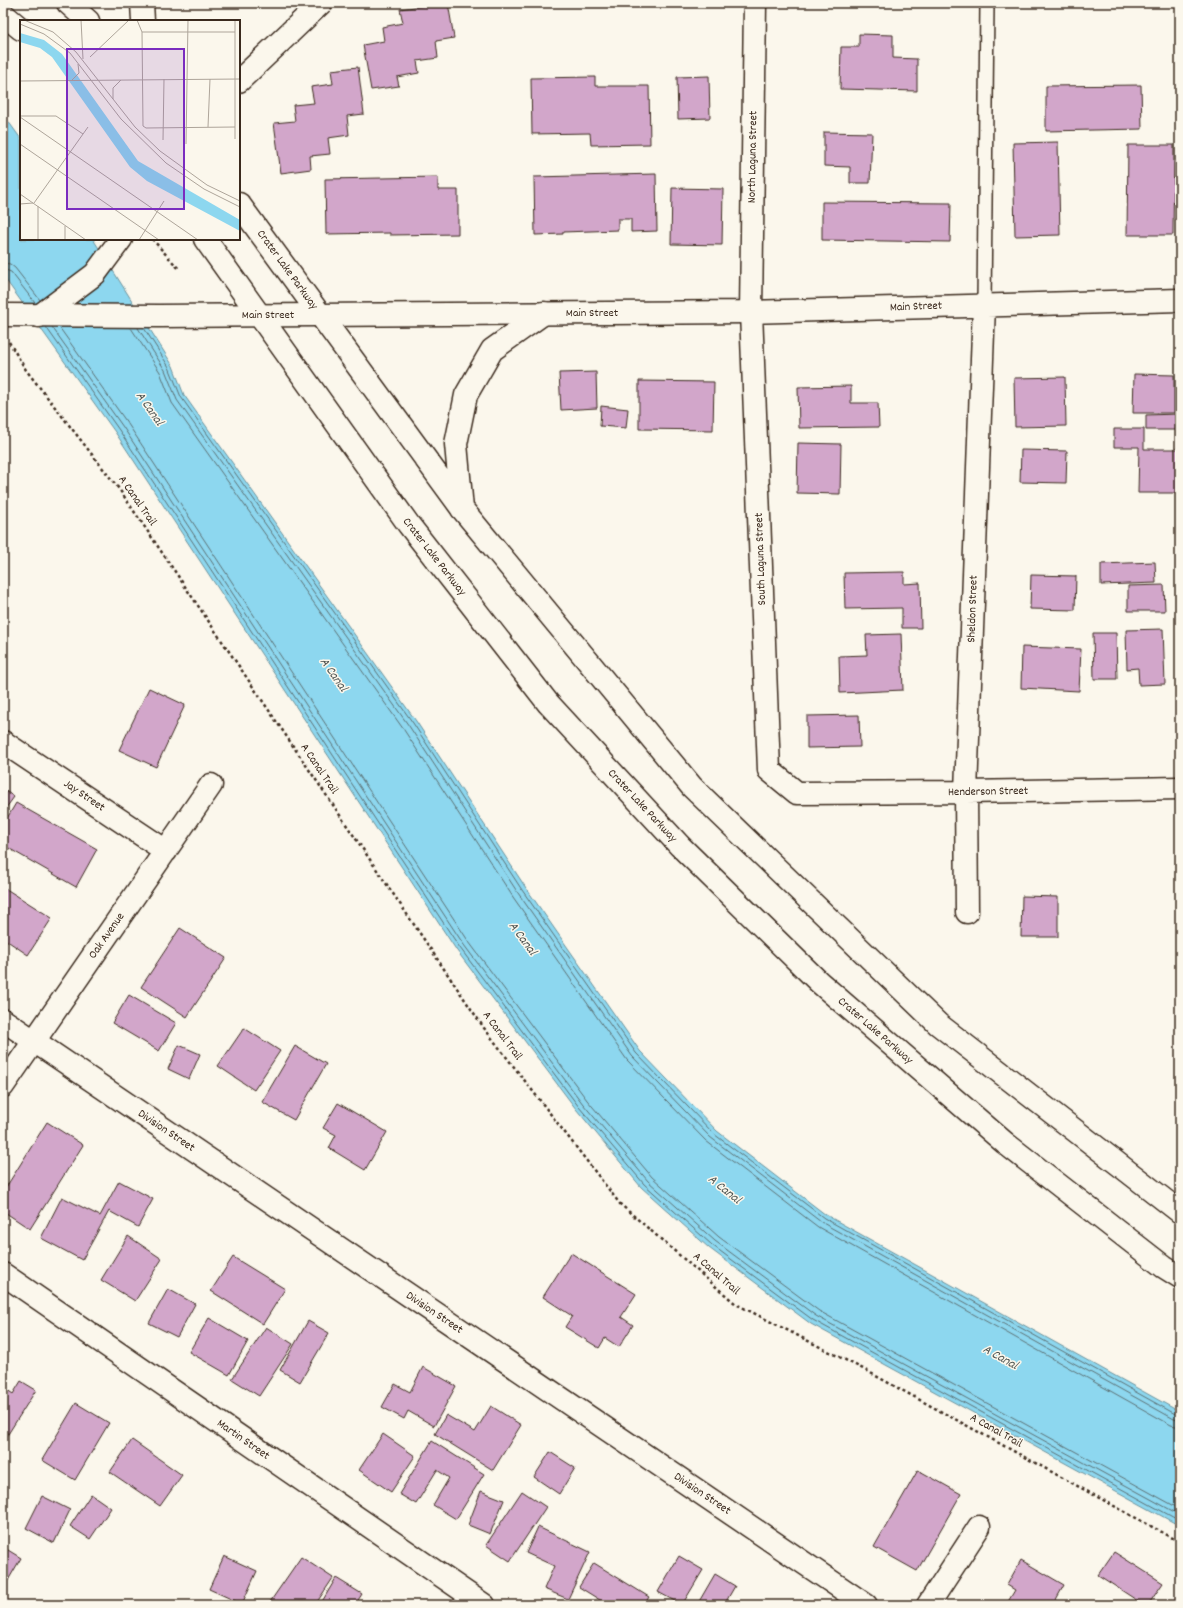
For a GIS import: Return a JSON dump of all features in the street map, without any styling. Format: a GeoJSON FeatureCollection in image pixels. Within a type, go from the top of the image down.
{"type":"FeatureCollection","features":[{"type":"Feature","properties":{"kind":"street"},"geometry":{"type":"LineString","coordinates":[[68,3],[87,20]]}},
{"type":"Feature","properties":{"kind":"street"},"geometry":{"type":"LineString","coordinates":[[142,3],[143,20]]}},
{"type":"Feature","properties":{"kind":"street"},"geometry":{"type":"LineString","coordinates":[[240,80],[321,3]]}},
{"type":"Feature","properties":{"kind":"street","name":"North Laguna Street"},"geometry":{"type":"LineString","coordinates":[[751,312],[755,3]]}},
{"type":"Feature","properties":{"kind":"street"},"geometry":{"type":"LineString","coordinates":[[3,14],[20,28]]}},
{"type":"Feature","properties":{"kind":"street","name":"Crater Lake Parkway"},"geometry":{"type":"LineString","coordinates":[[240,205],[463,510],[692,787],[938,1024],[1180,1212]]}},
{"type":"Feature","properties":{"kind":"street"},"geometry":{"type":"LineString","coordinates":[[39,316],[95,274],[120,240]]}},
{"type":"Feature","properties":{"kind":"street","name":"Crater Lake Parkway"},"geometry":{"type":"LineString","coordinates":[[206,240],[409,525],[548,704],[680,846],[831,993],[1006,1143],[1164,1267],[1180,1277]]}},
{"type":"Feature","properties":{"kind":"street","name":"Main Street"},"geometry":{"type":"LineString","coordinates":[[3,315],[160,316],[751,312],[1180,300]]}},
{"type":"Feature","properties":{"kind":"street","name":"Sheldon Street"},"geometry":{"type":"LineString","coordinates":[[967,912],[966,792],[984,306]]}},
{"type":"Feature","properties":{"kind":"street","name":"South Laguna Street"},"geometry":{"type":"LineString","coordinates":[[751,312],[769,770],[797,793]]}},
{"type":"Feature","properties":{"kind":"street"},"geometry":{"type":"LineString","coordinates":[[463,510],[456,444],[466,395],[492,350],[544,313]]}},
{"type":"Feature","properties":{"kind":"street","name":"Jay Street"},"geometry":{"type":"LineString","coordinates":[[3,742],[166,851]]}},
{"type":"Feature","properties":{"kind":"street","name":"Oak Avenue"},"geometry":{"type":"LineString","coordinates":[[3,1086],[211,785]]}},
{"type":"Feature","properties":{"kind":"street","name":"Henderson Street"},"geometry":{"type":"LineString","coordinates":[[797,793],[966,792],[1180,788]]}},
{"type":"Feature","properties":{"kind":"street","name":"Division Street"},"geometry":{"type":"LineString","coordinates":[[3,1020],[866,1605]]}},
{"type":"Feature","properties":{"kind":"street","name":"Martin Street"},"geometry":{"type":"LineString","coordinates":[[3,1274],[484,1605]]}},
{"type":"Feature","properties":{"kind":"street"},"geometry":{"type":"LineString","coordinates":[[928,1605],[979,1527]]}},
{"type":"Feature","properties":{"kind":"lane"},"geometry":{"type":"LineString","coordinates":[[984,306],[988,3]]}},
{"type":"Feature","properties":{"kind":"path"},"geometry":{"type":"LineString","coordinates":[[153,240],[180,270]]}},
{"type":"Feature","properties":{"kind":"path","name":"A Canal Trail"},"geometry":{"type":"LineString","coordinates":[[6,339],[26,370],[119,489],[484,1028],[620,1204],[736,1304],[865,1370],[1180,1542]]}},
{"type":"Feature","properties":{"kind":"water","name":"A Canal"},"geometry":{"type":"Polygon","coordinates":[[[3,114],[20,138],[20,240],[94,240],[173,366],[184,395],[416,721],[526,888],[640,1051],[717,1131],[826,1215],[1180,1412],[1180,1526],[811,1324],[709,1248],[641,1187],[576,1109],[457,951],[115,432],[3,276],[3,114]]]}},
{"type":"Feature","properties":{"kind":"building"},"geometry":{"type":"Polygon","coordinates":[[[421,3],[448,3],[454,38],[436,41],[438,58],[417,61],[419,73],[397,77],[399,86],[371,90],[363,45],[384,41],[382,27],[403,23],[400,9],[422,6],[421,3]]]}},
{"type":"Feature","properties":{"kind":"building"},"geometry":{"type":"Polygon","coordinates":[[[859,34],[893,35],[893,58],[917,59],[917,91],[840,89],[841,47],[859,47],[859,34]]]}},
{"type":"Feature","properties":{"kind":"building"},"geometry":{"type":"Polygon","coordinates":[[[358,67],[364,114],[347,116],[349,135],[328,138],[330,154],[310,156],[311,169],[281,173],[274,123],[295,121],[293,105],[314,103],[311,87],[333,84],[331,70],[358,67]]]}},
{"type":"Feature","properties":{"kind":"building"},"geometry":{"type":"Polygon","coordinates":[[[709,76],[710,118],[678,119],[677,77],[709,76]]]}},
{"type":"Feature","properties":{"kind":"building"},"geometry":{"type":"Polygon","coordinates":[[[595,77],[595,86],[649,86],[650,144],[591,145],[590,133],[532,134],[531,78],[595,77]]]}},
{"type":"Feature","properties":{"kind":"building"},"geometry":{"type":"Polygon","coordinates":[[[1141,85],[1142,129],[1046,131],[1046,86],[1141,85]]]}},
{"type":"Feature","properties":{"kind":"building"},"geometry":{"type":"Polygon","coordinates":[[[824,132],[872,133],[870,183],[850,183],[850,167],[824,166],[824,132]]]}},
{"type":"Feature","properties":{"kind":"building"},"geometry":{"type":"Polygon","coordinates":[[[1058,142],[1060,235],[1015,236],[1013,143],[1058,142]]]}},
{"type":"Feature","properties":{"kind":"building"},"geometry":{"type":"Polygon","coordinates":[[[1128,145],[1174,145],[1173,235],[1127,235],[1128,145]]]}},
{"type":"Feature","properties":{"kind":"building"},"geometry":{"type":"Polygon","coordinates":[[[656,174],[657,231],[631,232],[631,219],[618,219],[618,230],[563,232],[563,234],[535,235],[534,177],[656,174]]]}},
{"type":"Feature","properties":{"kind":"building"},"geometry":{"type":"Polygon","coordinates":[[[438,177],[438,190],[458,190],[458,234],[326,234],[325,179],[438,177]]]}},
{"type":"Feature","properties":{"kind":"building"},"geometry":{"type":"Polygon","coordinates":[[[672,188],[723,189],[722,245],[671,244],[672,188]]]}},
{"type":"Feature","properties":{"kind":"building"},"geometry":{"type":"Polygon","coordinates":[[[822,202],[951,203],[950,242],[822,240],[822,202]]]}},
{"type":"Feature","properties":{"kind":"building"},"geometry":{"type":"Polygon","coordinates":[[[596,372],[597,408],[561,410],[559,373],[596,372]]]}},
{"type":"Feature","properties":{"kind":"building"},"geometry":{"type":"Polygon","coordinates":[[[1134,374],[1174,375],[1174,413],[1133,413],[1134,374]]]}},
{"type":"Feature","properties":{"kind":"building"},"geometry":{"type":"Polygon","coordinates":[[[1065,377],[1066,426],[1015,427],[1014,378],[1065,377]]]}},
{"type":"Feature","properties":{"kind":"building"},"geometry":{"type":"Polygon","coordinates":[[[639,381],[714,382],[713,430],[639,429],[639,381]]]}},
{"type":"Feature","properties":{"kind":"building"},"geometry":{"type":"Polygon","coordinates":[[[851,386],[851,403],[878,403],[879,427],[799,428],[798,387],[851,386]]]}},
{"type":"Feature","properties":{"kind":"building"},"geometry":{"type":"Polygon","coordinates":[[[601,406],[628,409],[626,428],[600,426],[601,406]]]}},
{"type":"Feature","properties":{"kind":"building"},"geometry":{"type":"Polygon","coordinates":[[[1178,414],[1178,430],[1146,430],[1146,415],[1178,414]]]}},
{"type":"Feature","properties":{"kind":"building"},"geometry":{"type":"Polygon","coordinates":[[[1114,429],[1144,429],[1144,449],[1180,449],[1179,493],[1138,493],[1139,447],[1114,447],[1114,429]]]}},
{"type":"Feature","properties":{"kind":"building"},"geometry":{"type":"Polygon","coordinates":[[[798,443],[841,444],[840,494],[797,493],[798,443]]]}},
{"type":"Feature","properties":{"kind":"building"},"geometry":{"type":"Polygon","coordinates":[[[1021,450],[1067,451],[1066,483],[1020,482],[1021,450]]]}},
{"type":"Feature","properties":{"kind":"building"},"geometry":{"type":"Polygon","coordinates":[[[1155,562],[1156,583],[1101,585],[1101,564],[1155,562]]]}},
{"type":"Feature","properties":{"kind":"building"},"geometry":{"type":"Polygon","coordinates":[[[904,572],[904,584],[920,583],[921,628],[902,628],[902,608],[845,609],[844,573],[904,572]]]}},
{"type":"Feature","properties":{"kind":"building"},"geometry":{"type":"Polygon","coordinates":[[[1031,575],[1076,576],[1075,610],[1030,609],[1031,575]]]}},
{"type":"Feature","properties":{"kind":"building"},"geometry":{"type":"Polygon","coordinates":[[[1164,585],[1165,611],[1128,611],[1128,586],[1164,585]]]}},
{"type":"Feature","properties":{"kind":"building"},"geometry":{"type":"Polygon","coordinates":[[[1163,629],[1165,684],[1139,685],[1138,668],[1127,669],[1126,630],[1163,629]]]}},
{"type":"Feature","properties":{"kind":"building"},"geometry":{"type":"Polygon","coordinates":[[[1093,633],[1116,633],[1117,679],[1094,679],[1093,633]]]}},
{"type":"Feature","properties":{"kind":"building"},"geometry":{"type":"Polygon","coordinates":[[[901,634],[903,690],[840,693],[839,656],[867,655],[866,635],[901,634]]]}},
{"type":"Feature","properties":{"kind":"building"},"geometry":{"type":"Polygon","coordinates":[[[1022,647],[1081,649],[1079,691],[1021,688],[1022,647]]]}},
{"type":"Feature","properties":{"kind":"building"},"geometry":{"type":"Polygon","coordinates":[[[149,688],[185,705],[156,767],[119,750],[149,688]]]}},
{"type":"Feature","properties":{"kind":"building"},"geometry":{"type":"Polygon","coordinates":[[[859,715],[860,747],[807,748],[807,716],[859,715]]]}},
{"type":"Feature","properties":{"kind":"building"},"geometry":{"type":"Polygon","coordinates":[[[3,789],[14,797],[3,812],[3,789]]]}},
{"type":"Feature","properties":{"kind":"building"},"geometry":{"type":"Polygon","coordinates":[[[16,803],[97,849],[76,887],[3,845],[3,825],[16,803]]]}},
{"type":"Feature","properties":{"kind":"building"},"geometry":{"type":"Polygon","coordinates":[[[3,887],[52,918],[28,955],[3,938],[3,887]]]}},
{"type":"Feature","properties":{"kind":"building"},"geometry":{"type":"Polygon","coordinates":[[[1022,896],[1058,897],[1058,937],[1021,937],[1022,896]]]}},
{"type":"Feature","properties":{"kind":"building"},"geometry":{"type":"Polygon","coordinates":[[[180,928],[226,958],[187,1017],[141,987],[180,928]]]}},
{"type":"Feature","properties":{"kind":"building"},"geometry":{"type":"Polygon","coordinates":[[[129,995],[176,1023],[159,1051],[112,1023],[129,995]]]}},
{"type":"Feature","properties":{"kind":"building"},"geometry":{"type":"Polygon","coordinates":[[[244,1028],[280,1051],[254,1090],[218,1066],[244,1028]]]}},
{"type":"Feature","properties":{"kind":"building"},"geometry":{"type":"Polygon","coordinates":[[[179,1045],[200,1054],[189,1079],[168,1069],[179,1045]]]}},
{"type":"Feature","properties":{"kind":"building"},"geometry":{"type":"Polygon","coordinates":[[[295,1046],[326,1064],[294,1120],[262,1102],[295,1046]]]}},
{"type":"Feature","properties":{"kind":"building"},"geometry":{"type":"Polygon","coordinates":[[[338,1103],[387,1132],[365,1170],[329,1148],[336,1135],[323,1128],[338,1103]]]}},
{"type":"Feature","properties":{"kind":"building"},"geometry":{"type":"Polygon","coordinates":[[[47,1122],[83,1145],[30,1229],[3,1211],[3,1192],[47,1122]]]}},
{"type":"Feature","properties":{"kind":"building"},"geometry":{"type":"Polygon","coordinates":[[[119,1181],[153,1199],[138,1227],[109,1211],[82,1260],[41,1238],[62,1197],[100,1216],[119,1181]]]}},
{"type":"Feature","properties":{"kind":"building"},"geometry":{"type":"Polygon","coordinates":[[[128,1236],[162,1259],[135,1301],[101,1280],[128,1236]]]}},
{"type":"Feature","properties":{"kind":"building"},"geometry":{"type":"Polygon","coordinates":[[[571,1253],[636,1294],[621,1317],[633,1325],[619,1347],[605,1338],[599,1348],[565,1327],[572,1316],[543,1297],[571,1253]]]}},
{"type":"Feature","properties":{"kind":"building"},"geometry":{"type":"Polygon","coordinates":[[[233,1257],[285,1289],[263,1324],[211,1291],[233,1257]]]}},
{"type":"Feature","properties":{"kind":"building"},"geometry":{"type":"Polygon","coordinates":[[[168,1289],[195,1304],[177,1337],[149,1323],[168,1289]]]}},
{"type":"Feature","properties":{"kind":"building"},"geometry":{"type":"Polygon","coordinates":[[[209,1318],[248,1341],[229,1375],[189,1352],[209,1318]]]}},
{"type":"Feature","properties":{"kind":"building"},"geometry":{"type":"Polygon","coordinates":[[[308,1321],[329,1333],[300,1382],[280,1370],[308,1321]]]}},
{"type":"Feature","properties":{"kind":"building"},"geometry":{"type":"Polygon","coordinates":[[[266,1327],[293,1344],[259,1396],[232,1379],[266,1327]]]}},
{"type":"Feature","properties":{"kind":"building"},"geometry":{"type":"Polygon","coordinates":[[[423,1367],[456,1386],[434,1426],[408,1411],[404,1419],[382,1407],[395,1384],[410,1392],[423,1367]]]}},
{"type":"Feature","properties":{"kind":"building"},"geometry":{"type":"Polygon","coordinates":[[[21,1381],[36,1390],[3,1442],[3,1387],[13,1394],[21,1381]]]}},
{"type":"Feature","properties":{"kind":"building"},"geometry":{"type":"Polygon","coordinates":[[[76,1403],[109,1423],[75,1480],[42,1460],[76,1403]]]}},
{"type":"Feature","properties":{"kind":"building"},"geometry":{"type":"Polygon","coordinates":[[[491,1406],[521,1425],[493,1470],[435,1434],[446,1415],[475,1432],[491,1406]]]}},
{"type":"Feature","properties":{"kind":"building"},"geometry":{"type":"Polygon","coordinates":[[[383,1434],[415,1456],[391,1492],[359,1470],[383,1434]]]}},
{"type":"Feature","properties":{"kind":"building"},"geometry":{"type":"Polygon","coordinates":[[[132,1440],[182,1475],[160,1506],[110,1472],[132,1440]]]}},
{"type":"Feature","properties":{"kind":"building"},"geometry":{"type":"Polygon","coordinates":[[[432,1441],[484,1474],[456,1519],[433,1505],[449,1478],[437,1470],[416,1504],[399,1494],[432,1441]]]}},
{"type":"Feature","properties":{"kind":"building"},"geometry":{"type":"Polygon","coordinates":[[[550,1452],[575,1468],[559,1494],[534,1477],[550,1452]]]}},
{"type":"Feature","properties":{"kind":"building"},"geometry":{"type":"Polygon","coordinates":[[[918,1470],[961,1494],[917,1571],[874,1547],[918,1470]]]}},
{"type":"Feature","properties":{"kind":"building"},"geometry":{"type":"Polygon","coordinates":[[[481,1491],[504,1500],[490,1534],[468,1525],[481,1491]]]}},
{"type":"Feature","properties":{"kind":"building"},"geometry":{"type":"Polygon","coordinates":[[[522,1491],[546,1507],[510,1561],[486,1545],[522,1491]]]}},
{"type":"Feature","properties":{"kind":"building"},"geometry":{"type":"Polygon","coordinates":[[[91,1494],[111,1508],[90,1539],[70,1526],[91,1494]]]}},
{"type":"Feature","properties":{"kind":"building"},"geometry":{"type":"Polygon","coordinates":[[[42,1496],[70,1510],[54,1543],[26,1528],[42,1496]]]}},
{"type":"Feature","properties":{"kind":"building"},"geometry":{"type":"Polygon","coordinates":[[[538,1527],[590,1552],[568,1599],[544,1589],[554,1566],[526,1553],[538,1527]]]}},
{"type":"Feature","properties":{"kind":"building"},"geometry":{"type":"Polygon","coordinates":[[[3,1547],[21,1558],[3,1589],[3,1547]]]}},
{"type":"Feature","properties":{"kind":"building"},"geometry":{"type":"Polygon","coordinates":[[[1114,1552],[1163,1583],[1148,1605],[1144,1605],[1098,1575],[1114,1552]]]}},
{"type":"Feature","properties":{"kind":"building"},"geometry":{"type":"Polygon","coordinates":[[[224,1556],[257,1571],[242,1604],[209,1589],[224,1556]]]}},
{"type":"Feature","properties":{"kind":"building"},"geometry":{"type":"Polygon","coordinates":[[[679,1556],[703,1570],[682,1605],[658,1592],[679,1556]]]}},
{"type":"Feature","properties":{"kind":"building"},"geometry":{"type":"Polygon","coordinates":[[[301,1557],[333,1578],[315,1605],[274,1605],[270,1602],[301,1557]]]}},
{"type":"Feature","properties":{"kind":"building"},"geometry":{"type":"Polygon","coordinates":[[[1021,1560],[1064,1585],[1053,1605],[1006,1605],[1015,1590],[1007,1585],[1021,1560]]]}},
{"type":"Feature","properties":{"kind":"building"},"geometry":{"type":"Polygon","coordinates":[[[594,1563],[649,1597],[644,1605],[608,1605],[579,1587],[594,1563]]]}},
{"type":"Feature","properties":{"kind":"building"},"geometry":{"type":"Polygon","coordinates":[[[715,1574],[735,1586],[724,1605],[697,1605],[715,1574]]]}},
{"type":"Feature","properties":{"kind":"building"},"geometry":{"type":"Polygon","coordinates":[[[336,1578],[362,1594],[355,1605],[320,1605],[336,1578]]]}},
{"type":"Feature","properties":{"kind":"building"},"geometry":{"type":"Polygon","coordinates":[[[71,1601],[80,1605],[69,1605],[71,1601]]]}}]}
